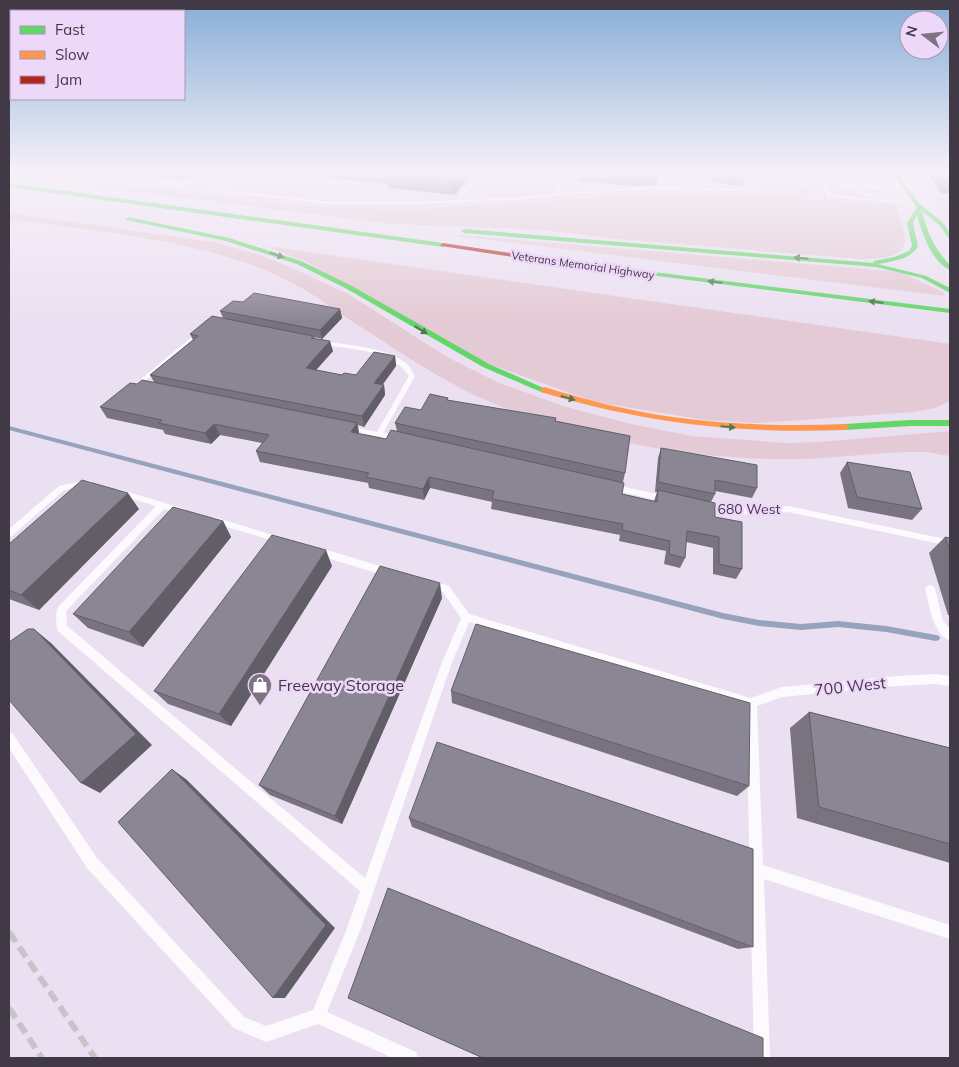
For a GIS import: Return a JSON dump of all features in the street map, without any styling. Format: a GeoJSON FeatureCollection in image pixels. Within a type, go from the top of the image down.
{"type":"FeatureCollection","features":[{"type":"Feature","properties":{"kind":"main road"},"geometry":{"type":"LineString","coordinates":[[137,222],[234,241],[292,260],[340,282],[473,360],[521,382],[586,403],[663,419],[731,427],[790,429],[950,423]]}},
{"type":"Feature","properties":{"kind":"main road"},"geometry":{"type":"LineString","coordinates":[[144,222],[266,238]]}},
{"type":"Feature","properties":{"kind":"main road","name":"Veterans Memorial Highway"},"geometry":{"type":"LineString","coordinates":[[271,222],[590,266],[950,312]]}},
{"type":"Feature","properties":{"kind":"main road"},"geometry":{"type":"LineString","coordinates":[[351,222],[372,224]]}},
{"type":"Feature","properties":{"kind":"main road"},"geometry":{"type":"LineString","coordinates":[[850,262],[886,261],[912,252],[915,246],[910,222]]}},
{"type":"Feature","properties":{"kind":"main road"},"geometry":{"type":"LineString","coordinates":[[921,222],[929,246],[938,258],[950,268]]}},
{"type":"Feature","properties":{"kind":"main road"},"geometry":{"type":"LineString","coordinates":[[937,222],[950,238]]}},
{"type":"Feature","properties":{"kind":"main road"},"geometry":{"type":"LineString","coordinates":[[448,230],[850,262],[917,273],[933,280],[950,291]]}},
{"type":"Feature","properties":{"kind":"main road"},"geometry":{"type":"LineString","coordinates":[[854,426],[939,411]]}},
{"type":"Feature","properties":{"kind":"lane"},"geometry":{"type":"LineString","coordinates":[[146,387],[137,385],[206,328]]}},
{"type":"Feature","properties":{"kind":"lane"},"geometry":{"type":"LineString","coordinates":[[317,342],[382,354],[398,360],[408,368],[412,376],[378,434]]}},
{"type":"Feature","properties":{"kind":"lane"},"geometry":{"type":"LineString","coordinates":[[340,426],[407,440]]}},
{"type":"Feature","properties":{"kind":"lane"},"geometry":{"type":"LineString","coordinates":[[9,534],[62,488],[86,482],[94,485]]}},
{"type":"Feature","properties":{"kind":"lane"},"geometry":{"type":"LineString","coordinates":[[599,484],[676,501]]}},
{"type":"Feature","properties":{"kind":"lane"},"geometry":{"type":"LineString","coordinates":[[111,490],[285,542]]}},
{"type":"Feature","properties":{"kind":"lane"},"geometry":{"type":"LineString","coordinates":[[162,505],[61,610],[62,628],[368,889]]}},
{"type":"Feature","properties":{"kind":"lane","name":"680 West"},"geometry":{"type":"LineString","coordinates":[[695,506],[724,512],[788,509],[950,543]]}},
{"type":"Feature","properties":{"kind":"lane"},"geometry":{"type":"LineString","coordinates":[[304,547],[399,575]]}},
{"type":"Feature","properties":{"kind":"lane"},"geometry":{"type":"LineString","coordinates":[[418,581],[446,589],[466,617],[752,703],[762,1058]]}},
{"type":"Feature","properties":{"kind":"lane"},"geometry":{"type":"LineString","coordinates":[[930,589],[940,624],[950,636]]}},
{"type":"Feature","properties":{"kind":"lane"},"geometry":{"type":"LineString","coordinates":[[318,1016],[353,931],[446,665],[466,617]]}},
{"type":"Feature","properties":{"kind":"lane","name":"700 West"},"geometry":{"type":"LineString","coordinates":[[752,703],[782,692],[898,681],[936,679],[950,682]]}},
{"type":"Feature","properties":{"kind":"lane"},"geometry":{"type":"LineString","coordinates":[[9,738],[92,863],[239,1023],[266,1034],[318,1016],[410,1058]]}},
{"type":"Feature","properties":{"kind":"lane"},"geometry":{"type":"LineString","coordinates":[[757,870],[950,932]]}},
{"type":"Feature","properties":{"kind":"shaded area"},"geometry":{"type":"Polygon","coordinates":[[[29,222],[71,222],[213,242],[260,255],[348,294],[449,358],[497,382],[566,407],[631,424],[692,436],[787,443],[950,431],[950,456],[920,452],[801,459],[730,457],[658,448],[587,434],[518,413],[472,394],[407,357],[307,291],[262,269],[228,257],[192,248],[117,234],[29,222]]]}},
{"type":"Feature","properties":{"kind":"shaded area"},"geometry":{"type":"Polygon","coordinates":[[[378,222],[901,222],[905,241],[897,254],[888,257],[860,259],[617,239],[545,230],[378,222]]]}},
{"type":"Feature","properties":{"kind":"shaded area"},"geometry":{"type":"Polygon","coordinates":[[[457,236],[902,273],[943,292],[945,296],[457,236]]]}},
{"type":"Feature","properties":{"kind":"shaded area"},"geometry":{"type":"Polygon","coordinates":[[[266,246],[950,344],[950,401],[935,408],[914,412],[757,423],[705,420],[595,402],[486,363],[306,262],[266,246]]]}},
{"type":"Feature","properties":{"kind":"building"},"geometry":{"type":"Polygon","coordinates":[[[254,293],[340,309],[320,330],[220,311],[233,301],[243,302],[254,293]]]}},
{"type":"Feature","properties":{"kind":"building"},"geometry":{"type":"Polygon","coordinates":[[[212,316],[330,341],[306,368],[342,375],[344,373],[356,375],[374,352],[395,356],[374,383],[384,385],[362,416],[150,375],[198,336],[190,334],[212,316]]]}},
{"type":"Feature","properties":{"kind":"building"},"geometry":{"type":"Polygon","coordinates":[[[142,380],[357,423],[351,432],[386,439],[391,430],[624,483],[622,494],[657,502],[658,490],[715,503],[715,517],[742,522],[742,569],[719,564],[719,537],[687,531],[685,558],[669,554],[670,541],[622,530],[623,524],[492,499],[494,491],[429,477],[423,489],[366,477],[369,473],[256,451],[269,435],[214,424],[205,433],[159,423],[162,420],[100,407],[130,383],[137,384],[142,380]]]}},
{"type":"Feature","properties":{"kind":"building"},"geometry":{"type":"Polygon","coordinates":[[[430,394],[448,398],[447,400],[556,418],[555,421],[630,436],[625,473],[395,423],[405,407],[421,410],[430,394]]]}},
{"type":"Feature","properties":{"kind":"building"},"geometry":{"type":"Polygon","coordinates":[[[661,448],[757,465],[757,488],[715,480],[715,494],[658,482],[661,448]]]}},
{"type":"Feature","properties":{"kind":"building"},"geometry":{"type":"Polygon","coordinates":[[[847,462],[910,472],[922,509],[857,497],[847,462]]]}},
{"type":"Feature","properties":{"kind":"building"},"geometry":{"type":"Polygon","coordinates":[[[82,480],[128,493],[21,595],[9,590],[9,544],[82,480]]]}},
{"type":"Feature","properties":{"kind":"building"},"geometry":{"type":"Polygon","coordinates":[[[173,507],[223,521],[129,632],[73,614],[173,507]]]}},
{"type":"Feature","properties":{"kind":"building"},"geometry":{"type":"Polygon","coordinates":[[[272,535],[326,550],[219,714],[154,691],[272,535]]]}},
{"type":"Feature","properties":{"kind":"building"},"geometry":{"type":"Polygon","coordinates":[[[945,537],[950,538],[950,551],[945,537]]]}},
{"type":"Feature","properties":{"kind":"building"},"geometry":{"type":"Polygon","coordinates":[[[380,566],[440,583],[335,816],[259,785],[380,566]]]}},
{"type":"Feature","properties":{"kind":"building"},"geometry":{"type":"Polygon","coordinates":[[[476,624],[750,703],[749,786],[451,691],[476,624]]]}},
{"type":"Feature","properties":{"kind":"building"},"geometry":{"type":"Polygon","coordinates":[[[28,629],[34,629],[136,734],[81,783],[9,700],[9,642],[28,629]]]}},
{"type":"Feature","properties":{"kind":"building"},"geometry":{"type":"Polygon","coordinates":[[[809,712],[950,748],[950,844],[819,807],[809,712]]]}},
{"type":"Feature","properties":{"kind":"building"},"geometry":{"type":"Polygon","coordinates":[[[437,742],[753,849],[753,947],[409,818],[437,742]]]}},
{"type":"Feature","properties":{"kind":"building"},"geometry":{"type":"Polygon","coordinates":[[[172,769],[326,925],[273,998],[118,822],[172,769]]]}},
{"type":"Feature","properties":{"kind":"building"},"geometry":{"type":"Polygon","coordinates":[[[388,888],[763,1038],[763,1058],[483,1058],[348,998],[388,888]]]}},
{"type":"Feature","properties":{"kind":"waterway"},"geometry":{"type":"LineString","coordinates":[[9,428],[723,616],[759,623],[801,627],[838,624],[886,629],[936,638]]}},
{"type":"Feature","properties":{"kind":"railway"},"geometry":{"type":"LineString","coordinates":[[9,932],[95,1058]]}},
{"type":"Feature","properties":{"kind":"railway"},"geometry":{"type":"LineString","coordinates":[[9,1008],[42,1058]]}},
{"type":"Feature","properties":{"kind":"traffic: fast"},"geometry":{"type":"LineString","coordinates":[[142,222],[251,246],[299,263],[350,288],[486,366],[544,390]]}},
{"type":"Feature","properties":{"kind":"traffic: fast"},"geometry":{"type":"LineString","coordinates":[[275,222],[443,245]]}},
{"type":"Feature","properties":{"kind":"traffic: fast"},"geometry":{"type":"LineString","coordinates":[[876,262],[895,259],[912,252],[915,246],[911,222]]}},
{"type":"Feature","properties":{"kind":"traffic: fast"},"geometry":{"type":"LineString","coordinates":[[922,222],[932,247],[950,268]]}},
{"type":"Feature","properties":{"kind":"traffic: fast"},"geometry":{"type":"LineString","coordinates":[[938,222],[950,238]]}},
{"type":"Feature","properties":{"kind":"traffic: fast"},"geometry":{"type":"LineString","coordinates":[[464,231],[876,265],[924,277],[950,291]]}},
{"type":"Feature","properties":{"kind":"traffic: fast"},"geometry":{"type":"LineString","coordinates":[[565,263],[950,311]]}},
{"type":"Feature","properties":{"kind":"traffic: fast"},"geometry":{"type":"LineString","coordinates":[[845,427],[910,423],[950,423]]}},
{"type":"Feature","properties":{"kind":"traffic: slow"},"geometry":{"type":"LineString","coordinates":[[544,390],[618,410],[693,423],[769,428],[845,427]]}},
{"type":"Feature","properties":{"kind":"traffic: jam"},"geometry":{"type":"LineString","coordinates":[[443,245],[565,263]]}},
{"type":"Feature","properties":{"kind":"place","name":"Freeway Storage"},"geometry":{"type":"Point","coordinates":[260,706]}}]}
